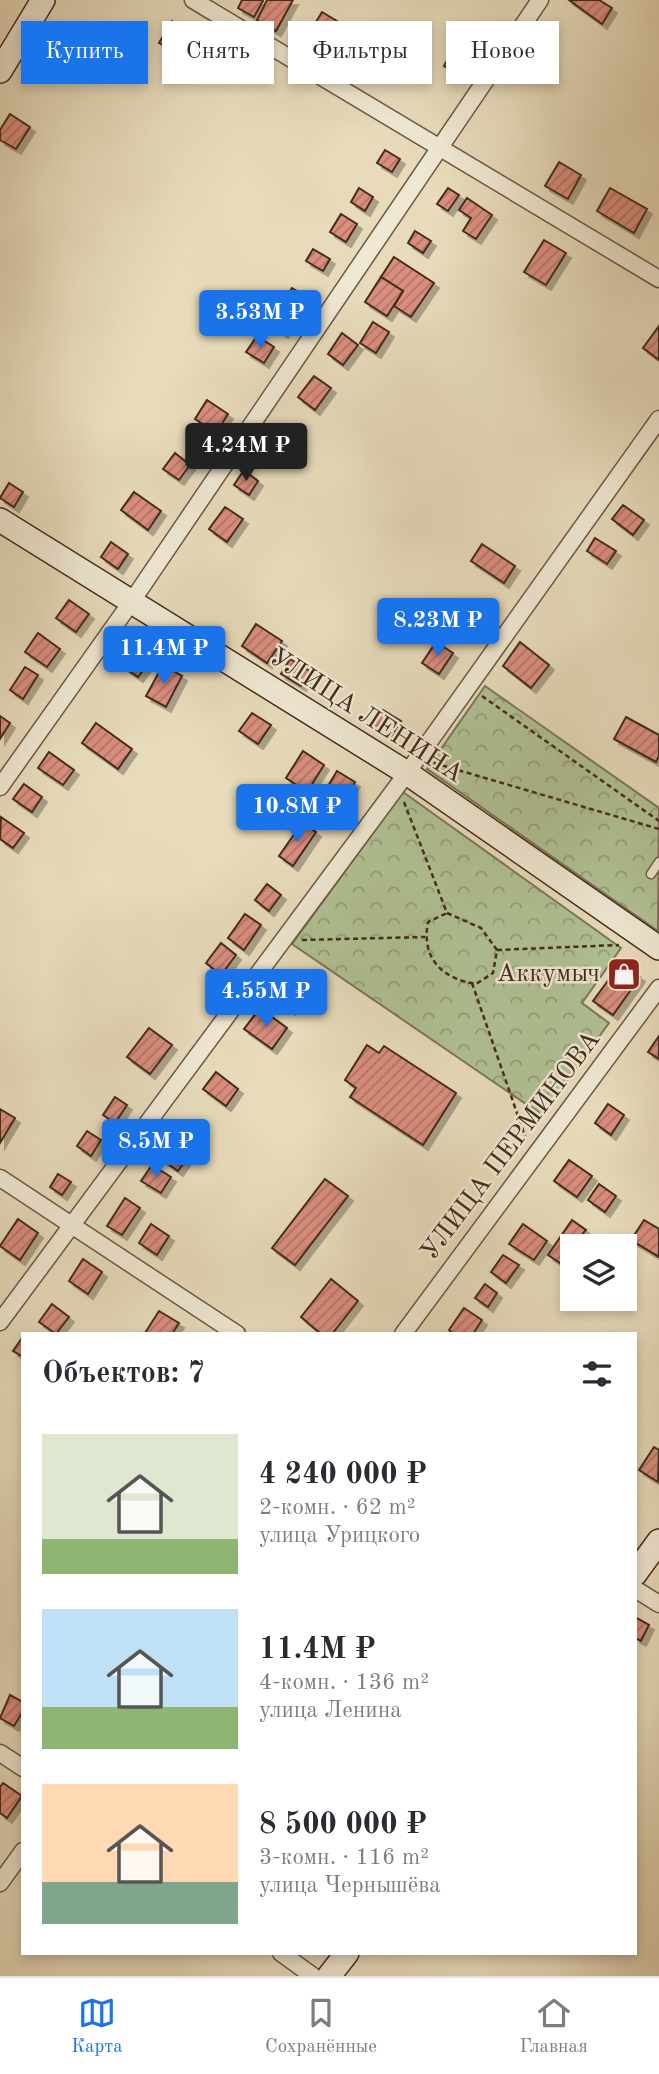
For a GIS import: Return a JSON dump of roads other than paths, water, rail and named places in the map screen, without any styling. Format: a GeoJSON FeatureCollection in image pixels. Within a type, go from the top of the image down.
{"type":"FeatureCollection","features":[{"type":"Feature","properties":{"kind":"street"},"geometry":{"type":"LineString","coordinates":[[0,71],[43,0]]}},
{"type":"Feature","properties":{"kind":"street"},"geometry":{"type":"LineString","coordinates":[[193,0],[659,279]]}},
{"type":"Feature","properties":{"kind":"street"},"geometry":{"type":"LineString","coordinates":[[0,787],[132,601],[540,0]]}},
{"type":"Feature","properties":{"kind":"street"},"geometry":{"type":"LineString","coordinates":[[0,1322],[408,772],[659,419]]}},
{"type":"Feature","properties":{"kind":"street","name":"УЛИЦА ЛЕНИНА"},"geometry":{"type":"LineString","coordinates":[[0,520],[408,772],[659,948]]}},
{"type":"Feature","properties":{"kind":"street","name":"УЛИЦА ПЕРМИНОВА"},"geometry":{"type":"LineString","coordinates":[[404,1332],[659,988]]}},
{"type":"Feature","properties":{"kind":"street"},"geometry":{"type":"LineString","coordinates":[[0,1178],[234,1332]]}},
{"type":"Feature","properties":{"kind":"street"},"geometry":{"type":"LineString","coordinates":[[637,1571],[659,1541]]}},
{"type":"Feature","properties":{"kind":"street"},"geometry":{"type":"LineString","coordinates":[[637,1589],[659,1604]]}},
{"type":"Feature","properties":{"kind":"street"},"geometry":{"type":"LineString","coordinates":[[0,1753],[21,1768]]}},
{"type":"Feature","properties":{"kind":"street"},"geometry":{"type":"LineString","coordinates":[[0,1883],[21,1854]]}},
{"type":"Feature","properties":{"kind":"street"},"geometry":{"type":"LineString","coordinates":[[284,1955],[313,1976]]}},
{"type":"Feature","properties":{"kind":"street"},"geometry":{"type":"LineString","coordinates":[[329,1976],[345,1955]]}},
{"type":"Feature","properties":{"kind":"lane"},"geometry":{"type":"LineString","coordinates":[[651,874],[659,862]]}},
{"type":"Feature","properties":{"kind":"place","name":"Аккумыч"},"geometry":{"type":"Point","coordinates":[624,974]}}]}
